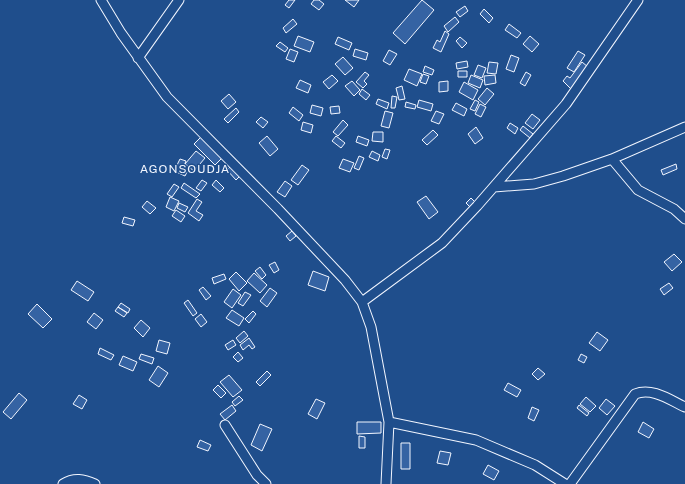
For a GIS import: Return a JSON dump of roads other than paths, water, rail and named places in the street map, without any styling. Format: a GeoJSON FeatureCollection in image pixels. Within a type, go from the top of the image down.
{"type":"FeatureCollection","features":[{"type":"Feature","properties":{"kind":"street"},"geometry":{"type":"LineString","coordinates":[[101,0],[138,58],[167,97],[278,209],[345,280],[362,302],[371,327],[389,422],[386,484]]}},
{"type":"Feature","properties":{"kind":"street"},"geometry":{"type":"LineString","coordinates":[[138,58],[179,0]]}},
{"type":"Feature","properties":{"kind":"street"},"geometry":{"type":"LineString","coordinates":[[362,302],[442,243],[494,187],[566,104],[638,0]]}},
{"type":"Feature","properties":{"kind":"street"},"geometry":{"type":"LineString","coordinates":[[494,187],[534,184],[612,159],[685,127]]}},
{"type":"Feature","properties":{"kind":"street"},"geometry":{"type":"LineString","coordinates":[[612,159],[638,190],[674,209],[685,219]]}},
{"type":"Feature","properties":{"kind":"street"},"geometry":{"type":"LineString","coordinates":[[570,484],[635,394],[642,391],[652,392],[685,407]]}},
{"type":"Feature","properties":{"kind":"street"},"geometry":{"type":"LineString","coordinates":[[389,422],[476,440],[535,465],[565,484]]}},
{"type":"Feature","properties":{"kind":"street"},"geometry":{"type":"LineString","coordinates":[[225,425],[257,475],[266,484]]}},
{"type":"Feature","properties":{"kind":"street"},"geometry":{"type":"LineString","coordinates":[[64,484],[72,480],[80,479],[95,484]]}},
{"type":"Feature","properties":{"kind":"district","name":"AGONSOUDJA"},"geometry":{"type":"Point","coordinates":[185,169]}}]}
